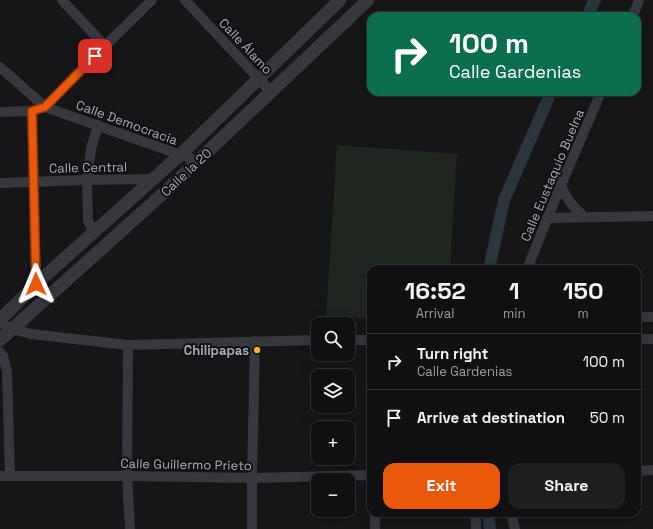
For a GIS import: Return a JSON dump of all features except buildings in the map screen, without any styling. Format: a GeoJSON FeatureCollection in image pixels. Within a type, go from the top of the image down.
{"type":"FeatureCollection","features":[{"type":"Feature","properties":{"kind":"street"},"geometry":{"type":"LineString","coordinates":[[62,0],[105,46]]}},
{"type":"Feature","properties":{"kind":"street"},"geometry":{"type":"LineString","coordinates":[[0,112],[32,111],[45,107],[152,0]]}},
{"type":"Feature","properties":{"kind":"street","name":"Calle Álamo"},"geometry":{"type":"LineString","coordinates":[[185,0],[271,92]]}},
{"type":"Feature","properties":{"kind":"street","name":"Calle la 20"},"geometry":{"type":"LineString","coordinates":[[0,321],[36,284],[180,155],[340,0]]}},
{"type":"Feature","properties":{"kind":"street","name":"Calle la 20"},"geometry":{"type":"LineString","coordinates":[[0,340],[198,161],[368,0]]}},
{"type":"Feature","properties":{"kind":"street"},"geometry":{"type":"LineString","coordinates":[[634,12],[639,0]]}},
{"type":"Feature","properties":{"kind":"street"},"geometry":{"type":"LineString","coordinates":[[0,66],[45,107]]}},
{"type":"Feature","properties":{"kind":"street"},"geometry":{"type":"LineString","coordinates":[[0,72],[12,78]]}},
{"type":"Feature","properties":{"kind":"street","name":"Calle Eustaquio Buelna"},"geometry":{"type":"LineString","coordinates":[[529,265],[599,96]]}},
{"type":"Feature","properties":{"kind":"street","name":"Calle Democracia"},"geometry":{"type":"LineString","coordinates":[[45,107],[198,161]]}},
{"type":"Feature","properties":{"kind":"street"},"geometry":{"type":"LineString","coordinates":[[32,111],[36,284]]}},
{"type":"Feature","properties":{"kind":"street"},"geometry":{"type":"LineString","coordinates":[[94,232],[88,221],[87,180],[91,149],[98,125]]}},
{"type":"Feature","properties":{"kind":"street","name":"Calle Central"},"geometry":{"type":"LineString","coordinates":[[0,183],[153,179]]}},
{"type":"Feature","properties":{"kind":"street"},"geometry":{"type":"LineString","coordinates":[[561,185],[564,194],[570,203],[585,217]]}},
{"type":"Feature","properties":{"kind":"street"},"geometry":{"type":"LineString","coordinates":[[547,218],[653,216]]}},
{"type":"Feature","properties":{"kind":"street"},"geometry":{"type":"LineString","coordinates":[[641,317],[653,317]]}},
{"type":"Feature","properties":{"kind":"street"},"geometry":{"type":"LineString","coordinates":[[0,321],[12,329],[31,334],[128,345],[311,340]]}},
{"type":"Feature","properties":{"kind":"street"},"geometry":{"type":"LineString","coordinates":[[641,339],[653,339]]}},
{"type":"Feature","properties":{"kind":"street"},"geometry":{"type":"LineString","coordinates":[[355,340],[367,340]]}},
{"type":"Feature","properties":{"kind":"street"},"geometry":{"type":"LineString","coordinates":[[252,529],[255,341]]}},
{"type":"Feature","properties":{"kind":"street"},"geometry":{"type":"LineString","coordinates":[[128,345],[127,476],[130,529]]}},
{"type":"Feature","properties":{"kind":"street"},"geometry":{"type":"LineString","coordinates":[[0,352],[3,356],[7,371],[5,476]]}},
{"type":"Feature","properties":{"kind":"street"},"geometry":{"type":"LineString","coordinates":[[641,471],[653,470]]}},
{"type":"Feature","properties":{"kind":"street","name":"Calle Guillermo Prieto"},"geometry":{"type":"LineString","coordinates":[[5,476],[252,478],[367,474]]}},
{"type":"Feature","properties":{"kind":"street"},"geometry":{"type":"LineString","coordinates":[[375,517],[375,529]]}},
{"type":"Feature","properties":{"kind":"street"},"geometry":{"type":"LineString","coordinates":[[476,517],[476,529]]}},
{"type":"Feature","properties":{"kind":"street"},"geometry":{"type":"LineString","coordinates":[[512,517],[515,529]]}},
{"type":"Feature","properties":{"kind":"shaded area"},"geometry":{"type":"Polygon","coordinates":[[[337,145],[457,154],[450,265],[367,265],[367,319],[326,316],[337,145]]]}},
{"type":"Feature","properties":{"kind":"waterway"},"geometry":{"type":"LineString","coordinates":[[589,12],[595,0]]}},
{"type":"Feature","properties":{"kind":"waterway"},"geometry":{"type":"LineString","coordinates":[[490,265],[504,200],[549,96]]}},
{"type":"Feature","properties":{"kind":"waterway"},"geometry":{"type":"LineString","coordinates":[[488,517],[490,529]]}},
{"type":"Feature","properties":{"kind":"place","name":"Chilipapas"},"geometry":{"type":"Point","coordinates":[257,350]}},
{"type":"Feature","properties":{"kind":"route"},"geometry":{"type":"LineString","coordinates":[[36,284],[32,111],[45,107],[95,56]]}}]}
